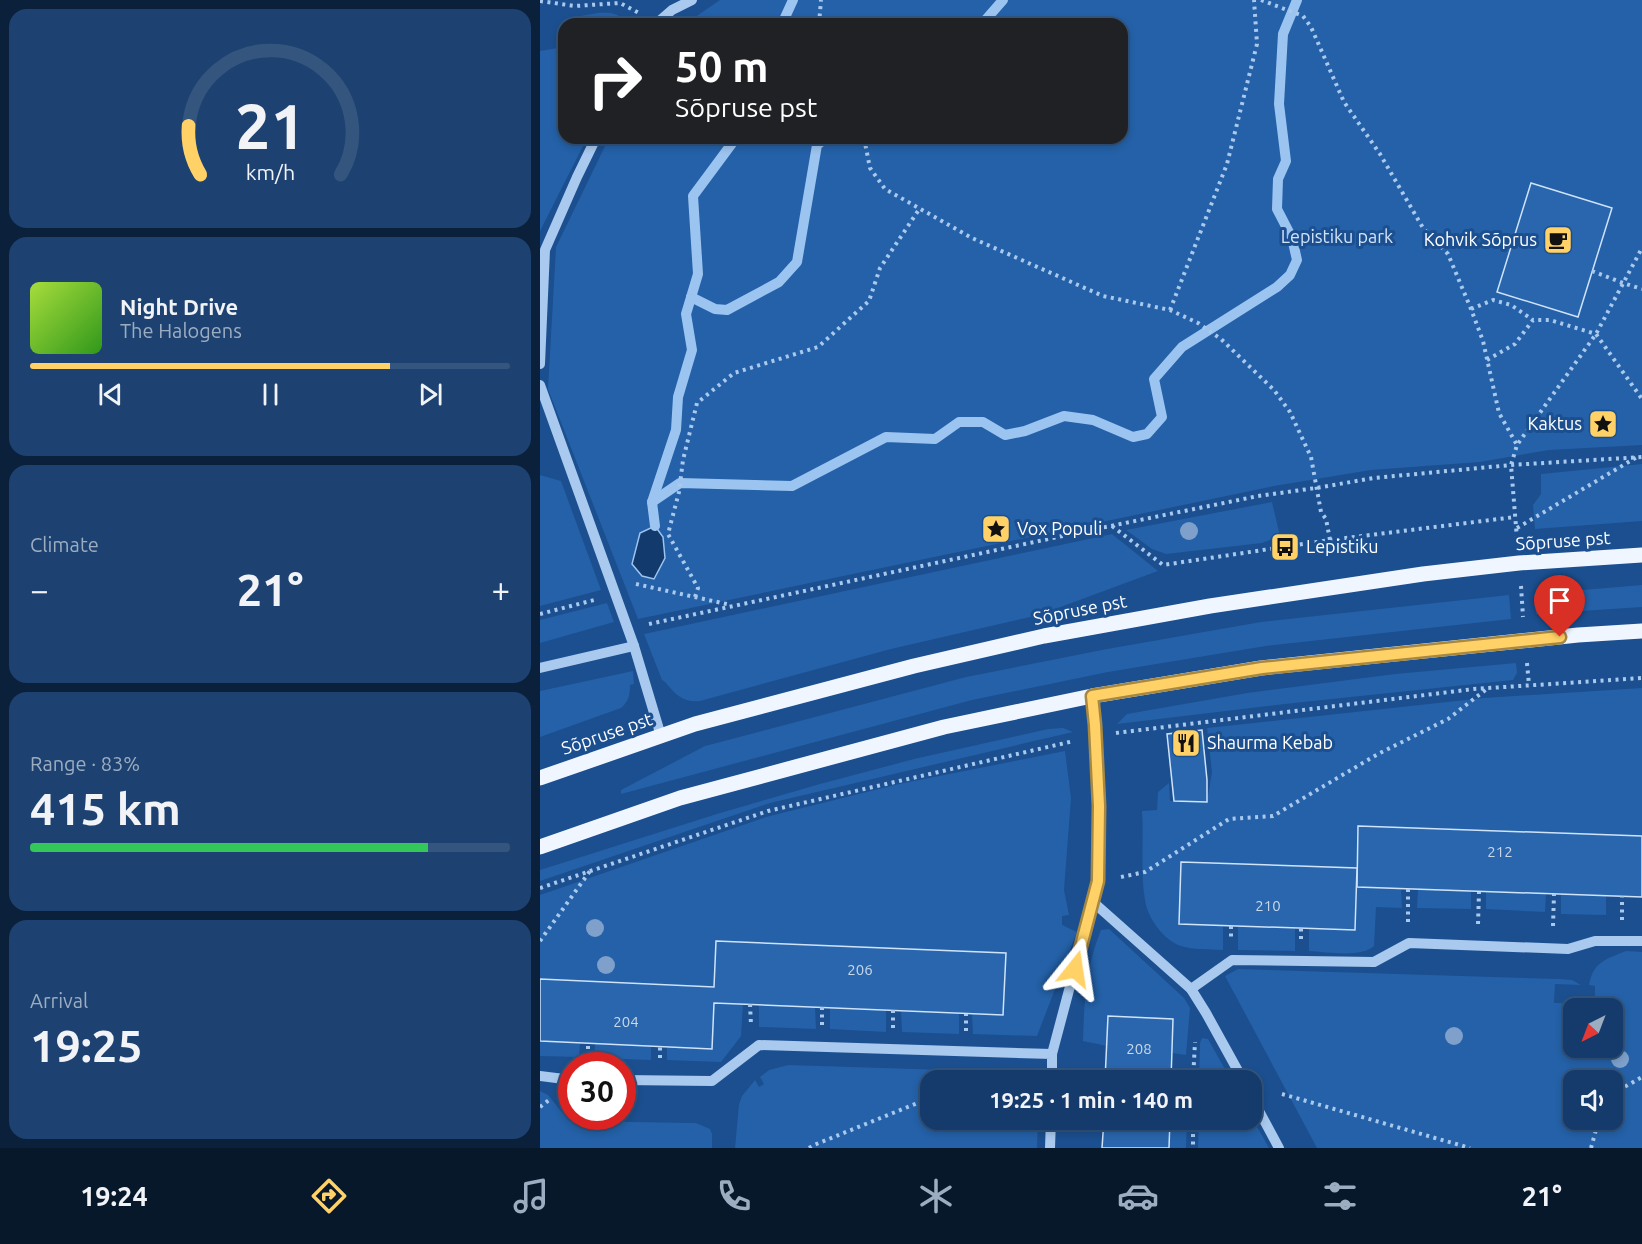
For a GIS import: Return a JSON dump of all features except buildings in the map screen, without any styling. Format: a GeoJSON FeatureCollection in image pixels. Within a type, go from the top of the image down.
{"type":"FeatureCollection","features":[{"type":"Feature","properties":{"kind":"main road","name":"Sõpruse pst"},"geometry":{"type":"LineString","coordinates":[[540,777],[695,724],[903,669],[1044,636],[1210,606],[1423,574],[1519,563],[1642,555]]}},
{"type":"Feature","properties":{"kind":"main road"},"geometry":{"type":"LineString","coordinates":[[540,847],[680,798],[944,727],[1092,696],[1262,668],[1578,635],[1642,631]]}},
{"type":"Feature","properties":{"kind":"street"},"geometry":{"type":"LineString","coordinates":[[662,18],[692,0]]}},
{"type":"Feature","properties":{"kind":"street"},"geometry":{"type":"LineString","coordinates":[[540,364],[545,250],[593,144]]}},
{"type":"Feature","properties":{"kind":"street"},"geometry":{"type":"LineString","coordinates":[[540,385],[634,646],[661,736]]}},
{"type":"Feature","properties":{"kind":"street"},"geometry":{"type":"LineString","coordinates":[[540,668],[634,646]]}},
{"type":"Feature","properties":{"kind":"street"},"geometry":{"type":"LineString","coordinates":[[1052,1070],[1052,1054],[1098,881],[1099,806],[1092,696]]}},
{"type":"Feature","properties":{"kind":"street"},"geometry":{"type":"LineString","coordinates":[[1093,902],[1191,989],[1237,1070]]}},
{"type":"Feature","properties":{"kind":"street"},"geometry":{"type":"LineString","coordinates":[[1191,989],[1232,960],[1374,962],[1408,943],[1568,949],[1595,941],[1642,941]]}},
{"type":"Feature","properties":{"kind":"street"},"geometry":{"type":"LineString","coordinates":[[636,1080],[712,1081],[759,1045],[1052,1054]]}},
{"type":"Feature","properties":{"kind":"street"},"geometry":{"type":"LineString","coordinates":[[540,1076],[558,1078]]}},
{"type":"Feature","properties":{"kind":"street"},"geometry":{"type":"LineString","coordinates":[[1262,1116],[1279,1148]]}},
{"type":"Feature","properties":{"kind":"street"},"geometry":{"type":"LineString","coordinates":[[1050,1148],[1051,1130]]}},
{"type":"Feature","properties":{"kind":"path"},"geometry":{"type":"LineString","coordinates":[[626,0],[628,7]]}},
{"type":"Feature","properties":{"kind":"path"},"geometry":{"type":"LineString","coordinates":[[820,18],[821,0]]}},
{"type":"Feature","properties":{"kind":"path"},"geometry":{"type":"LineString","coordinates":[[1170,310],[1227,164],[1257,44],[1254,0]]}},
{"type":"Feature","properties":{"kind":"path"},"geometry":{"type":"LineString","coordinates":[[1261,0],[1303,16],[1311,27],[1344,102],[1380,154],[1423,228],[1448,254],[1483,341],[1499,413],[1517,445]]}},
{"type":"Feature","properties":{"kind":"path"},"geometry":{"type":"LineString","coordinates":[[540,1],[575,6],[620,3],[647,18]]}},
{"type":"Feature","properties":{"kind":"path"},"geometry":{"type":"LineString","coordinates":[[865,144],[870,168],[885,189],[972,237],[1103,296],[1170,310],[1198,323],[1221,339],[1274,390],[1290,412],[1311,457],[1321,512],[1326,519],[1330,540]]}},
{"type":"Feature","properties":{"kind":"path"},"geometry":{"type":"LineString","coordinates":[[695,597],[698,588],[668,534],[697,403],[734,374],[818,346],[869,301],[880,268],[920,208]]}},
{"type":"Feature","properties":{"kind":"path"},"geometry":{"type":"LineString","coordinates":[[1640,457],[1516,530],[1511,465],[1517,445],[1596,334],[1642,248]]}},
{"type":"Feature","properties":{"kind":"path"},"geometry":{"type":"LineString","coordinates":[[1592,271],[1642,288]]}},
{"type":"Feature","properties":{"kind":"path"},"geometry":{"type":"LineString","coordinates":[[1472,309],[1492,300],[1511,305],[1533,320],[1550,320],[1596,334],[1642,399]]}},
{"type":"Feature","properties":{"kind":"path"},"geometry":{"type":"LineString","coordinates":[[1487,360],[1515,344],[1533,320]]}},
{"type":"Feature","properties":{"kind":"path"},"geometry":{"type":"LineString","coordinates":[[627,629],[1258,496],[1374,478],[1511,465],[1640,457]]}},
{"type":"Feature","properties":{"kind":"path"},"geometry":{"type":"LineString","coordinates":[[1112,525],[1163,565],[1330,540],[1515,517]]}},
{"type":"Feature","properties":{"kind":"path"},"geometry":{"type":"LineString","coordinates":[[540,614],[613,590],[624,581],[735,606]]}},
{"type":"Feature","properties":{"kind":"path"},"geometry":{"type":"LineString","coordinates":[[1521,591],[1523,621]]}},
{"type":"Feature","properties":{"kind":"path"},"geometry":{"type":"LineString","coordinates":[[1527,663],[1529,685]]}},
{"type":"Feature","properties":{"kind":"path"},"geometry":{"type":"LineString","coordinates":[[1112,734],[1488,688],[1642,678]]}},
{"type":"Feature","properties":{"kind":"path"},"geometry":{"type":"LineString","coordinates":[[1098,881],[1145,872],[1229,819],[1274,816],[1378,754],[1448,719],[1488,688]]}},
{"type":"Feature","properties":{"kind":"path"},"geometry":{"type":"LineString","coordinates":[[540,888],[768,811],[1082,740]]}},
{"type":"Feature","properties":{"kind":"path"},"geometry":{"type":"LineString","coordinates":[[540,941],[590,871]]}},
{"type":"Feature","properties":{"kind":"path"},"geometry":{"type":"LineString","coordinates":[[1408,889],[1408,943]]}},
{"type":"Feature","properties":{"kind":"path"},"geometry":{"type":"LineString","coordinates":[[1477,945],[1479,891]]}},
{"type":"Feature","properties":{"kind":"path"},"geometry":{"type":"LineString","coordinates":[[1553,949],[1554,894]]}},
{"type":"Feature","properties":{"kind":"path"},"geometry":{"type":"LineString","coordinates":[[588,1043],[588,1052]]}},
{"type":"Feature","properties":{"kind":"path"},"geometry":{"type":"LineString","coordinates":[[1623,1088],[1642,1077]]}},
{"type":"Feature","properties":{"kind":"path"},"geometry":{"type":"LineString","coordinates":[[1282,1094],[1470,1148]]}},
{"type":"Feature","properties":{"kind":"path"},"geometry":{"type":"LineString","coordinates":[[809,1148],[920,1102]]}},
{"type":"Feature","properties":{"kind":"path"},"geometry":{"type":"LineString","coordinates":[[1193,1130],[1193,1148]]}},
{"type":"Feature","properties":{"kind":"path"},"geometry":{"type":"LineString","coordinates":[[1591,1148],[1596,1130]]}},
{"type":"Feature","properties":{"kind":"green space","name":"Lepistiku park"},"geometry":{"type":"Polygon","coordinates":[[[720,0],[1642,0],[1642,445],[1549,450],[1480,462],[1371,470],[1274,486],[638,619],[548,389],[556,247],[606,144],[1128,144],[1128,18],[694,18],[720,0]]]}},
{"type":"Feature","properties":{"kind":"green space"},"geometry":{"type":"Polygon","coordinates":[[[608,13],[621,18],[575,18],[608,13]]]}},
{"type":"Feature","properties":{"kind":"green space"},"geometry":{"type":"Polygon","coordinates":[[[558,48],[558,144],[584,144],[540,231],[540,51],[558,48]]]}},
{"type":"Feature","properties":{"kind":"green space"},"geometry":{"type":"Polygon","coordinates":[[[1642,464],[1642,521],[1535,529],[1533,505],[1541,494],[1541,474],[1642,464]]]}},
{"type":"Feature","properties":{"kind":"green space"},"geometry":{"type":"Polygon","coordinates":[[[540,475],[561,481],[601,590],[540,606],[540,475]]]}},
{"type":"Feature","properties":{"kind":"green space"},"geometry":{"type":"Polygon","coordinates":[[[1272,502],[1280,536],[1262,543],[1166,554],[1152,549],[1126,530],[1272,502]]]}},
{"type":"Feature","properties":{"kind":"green space"},"geometry":{"type":"Polygon","coordinates":[[[1112,534],[1158,571],[1039,615],[891,649],[700,701],[689,701],[680,697],[662,680],[644,634],[1112,534]]]}},
{"type":"Feature","properties":{"kind":"green space"},"geometry":{"type":"Polygon","coordinates":[[[1642,585],[1642,607],[1536,614],[1534,594],[1642,585]]]}},
{"type":"Feature","properties":{"kind":"green space"},"geometry":{"type":"Polygon","coordinates":[[[1509,595],[1511,619],[1266,646],[1108,672],[972,700],[621,794],[621,790],[705,746],[966,677],[1261,622],[1509,595]]]}},
{"type":"Feature","properties":{"kind":"green space"},"geometry":{"type":"Polygon","coordinates":[[[607,603],[614,622],[540,643],[540,620],[607,603]]]}},
{"type":"Feature","properties":{"kind":"green space"},"geometry":{"type":"Polygon","coordinates":[[[1516,663],[1517,673],[1513,680],[1117,724],[1127,714],[1247,693],[1395,674],[1516,663]]]}},
{"type":"Feature","properties":{"kind":"green space"},"geometry":{"type":"Polygon","coordinates":[[[633,671],[634,684],[630,685],[628,698],[621,708],[540,737],[540,691],[633,671]]]}},
{"type":"Feature","properties":{"kind":"green space"},"geometry":{"type":"Polygon","coordinates":[[[1642,688],[1642,836],[1359,826],[1357,868],[1181,862],[1179,924],[1223,925],[1223,950],[1181,946],[1163,934],[1149,914],[1146,907],[1143,878],[1142,811],[1157,810],[1158,792],[1169,783],[1170,801],[1207,802],[1212,772],[1207,728],[1484,698],[1642,688]]]}},
{"type":"Feature","properties":{"kind":"green space"},"geometry":{"type":"Polygon","coordinates":[[[1063,728],[1073,732],[770,803],[540,881],[540,870],[720,813],[914,759],[1048,729],[1063,728]]]}},
{"type":"Feature","properties":{"kind":"green space"},"geometry":{"type":"Polygon","coordinates":[[[1065,751],[1071,798],[1064,890],[1069,915],[1062,916],[1062,925],[1077,932],[1037,1036],[973,1034],[972,1014],[1003,1015],[1006,954],[714,987],[540,979],[540,895],[766,817],[899,784],[1065,751]]]}},
{"type":"Feature","properties":{"kind":"green space"},"geometry":{"type":"Polygon","coordinates":[[[1357,887],[1401,889],[1402,908],[1376,907],[1374,946],[1368,950],[1353,953],[1309,951],[1309,928],[1355,930],[1357,887]]]}},
{"type":"Feature","properties":{"kind":"green space"},"geometry":{"type":"Polygon","coordinates":[[[1418,889],[1471,891],[1471,909],[1417,908],[1418,889]]]}},
{"type":"Feature","properties":{"kind":"green space"},"geometry":{"type":"Polygon","coordinates":[[[1486,892],[1546,894],[1545,912],[1486,909],[1486,892]]]}},
{"type":"Feature","properties":{"kind":"green space"},"geometry":{"type":"Polygon","coordinates":[[[1561,894],[1606,896],[1606,915],[1561,914],[1561,894]]]}},
{"type":"Feature","properties":{"kind":"green space"},"geometry":{"type":"Polygon","coordinates":[[[1238,926],[1295,928],[1295,951],[1238,950],[1238,926]]]}},
{"type":"Feature","properties":{"kind":"green space"},"geometry":{"type":"Polygon","coordinates":[[[1109,929],[1184,998],[1190,1008],[1186,1055],[1172,1053],[1173,1019],[1108,1016],[1107,1046],[1083,1041],[1085,999],[1092,957],[1101,930],[1109,929]]]}},
{"type":"Feature","properties":{"kind":"green space"},"geometry":{"type":"Polygon","coordinates":[[[1626,951],[1642,952],[1642,1148],[1317,1148],[1225,976],[1238,969],[1572,980],[1581,985],[1555,984],[1554,1003],[1563,1003],[1563,1058],[1623,1058],[1623,998],[1595,998],[1595,986],[1589,985],[1597,966],[1626,951]]]}},
{"type":"Feature","properties":{"kind":"green space"},"geometry":{"type":"Polygon","coordinates":[[[714,1003],[743,1004],[741,1036],[721,1062],[667,1060],[667,1047],[714,1003]]]}},
{"type":"Feature","properties":{"kind":"green space"},"geometry":{"type":"Polygon","coordinates":[[[759,1005],[815,1007],[816,1029],[759,1027],[759,1005]]]}},
{"type":"Feature","properties":{"kind":"green space"},"geometry":{"type":"Polygon","coordinates":[[[830,1008],[886,1010],[886,1032],[830,1029],[830,1008]]]}},
{"type":"Feature","properties":{"kind":"green space"},"geometry":{"type":"Polygon","coordinates":[[[901,1011],[959,1013],[959,1034],[902,1032],[901,1011]]]}},
{"type":"Feature","properties":{"kind":"green space"},"geometry":{"type":"Polygon","coordinates":[[[1202,1038],[1208,1039],[1225,1070],[1199,1070],[1202,1038]]]}},
{"type":"Feature","properties":{"kind":"green space"},"geometry":{"type":"Polygon","coordinates":[[[540,1041],[580,1043],[579,1052],[558,1052],[558,1056],[540,1056],[540,1041]]]}},
{"type":"Feature","properties":{"kind":"green space"},"geometry":{"type":"Polygon","coordinates":[[[595,1044],[651,1046],[651,1060],[636,1059],[636,1052],[594,1052],[595,1044]]]}},
{"type":"Feature","properties":{"kind":"green space"},"geometry":{"type":"Polygon","coordinates":[[[788,1065],[946,1070],[920,1070],[920,1130],[1038,1130],[1037,1148],[735,1148],[739,1104],[742,1096],[755,1080],[759,1087],[764,1084],[760,1077],[769,1070],[788,1065]]]}},
{"type":"Feature","properties":{"kind":"green space"},"geometry":{"type":"Polygon","coordinates":[[[540,1091],[548,1095],[558,1107],[558,1130],[636,1130],[636,1122],[696,1123],[710,1129],[712,1134],[712,1148],[540,1148],[540,1091]]]}},
{"type":"Feature","properties":{"kind":"green space"},"geometry":{"type":"Polygon","coordinates":[[[1170,1130],[1187,1130],[1186,1148],[1169,1148],[1170,1130]]]}},
{"type":"Feature","properties":{"kind":"green space"},"geometry":{"type":"Polygon","coordinates":[[[1199,1130],[1259,1130],[1269,1148],[1198,1148],[1199,1130]]]}},
{"type":"Feature","properties":{"kind":"shaded area"},"geometry":{"type":"Polygon","coordinates":[[[655,526],[663,537],[665,558],[654,579],[642,576],[632,564],[640,533],[655,526]]]}},
{"type":"Feature","properties":{"kind":"waterway"},"geometry":{"type":"LineString","coordinates":[[785,18],[793,0]]}},
{"type":"Feature","properties":{"kind":"waterway"},"geometry":{"type":"LineString","coordinates":[[987,18],[1003,0]]}},
{"type":"Feature","properties":{"kind":"waterway"},"geometry":{"type":"LineString","coordinates":[[652,502],[680,483],[792,486],[886,437],[935,439],[959,422],[983,422],[1005,435],[1025,431],[1064,416],[1093,420],[1133,437],[1147,434],[1162,417],[1154,379],[1182,347],[1277,287],[1290,275],[1297,260],[1292,238],[1277,209],[1278,179],[1286,161],[1279,104],[1283,34],[1297,0]]}},
{"type":"Feature","properties":{"kind":"waterway"},"geometry":{"type":"LineString","coordinates":[[655,526],[652,502],[676,430],[678,397],[692,350],[686,314],[698,274],[693,196],[732,144]]}},
{"type":"Feature","properties":{"kind":"waterway"},"geometry":{"type":"LineString","coordinates":[[691,297],[715,309],[727,310],[779,282],[797,262],[818,144]]}},
{"type":"Feature","properties":{"kind":"place","name":"Kohvik Sõprus"},"geometry":{"type":"Point","coordinates":[1558,240]}},
{"type":"Feature","properties":{"kind":"place","name":"Kaktus"},"geometry":{"type":"Point","coordinates":[1603,424]}},
{"type":"Feature","properties":{"kind":"place","name":"Vox Populi"},"geometry":{"type":"Point","coordinates":[996,529]}},
{"type":"Feature","properties":{"kind":"place","name":"Lepistiku"},"geometry":{"type":"Point","coordinates":[1285,547]}},
{"type":"Feature","properties":{"kind":"place","name":"Shaurma Kebab"},"geometry":{"type":"Point","coordinates":[1186,743]}},
{"type":"Feature","properties":{"kind":"route"},"geometry":{"type":"LineString","coordinates":[[1075,969],[1098,881],[1099,806],[1092,696],[1262,668],[1560,637]]}}]}
